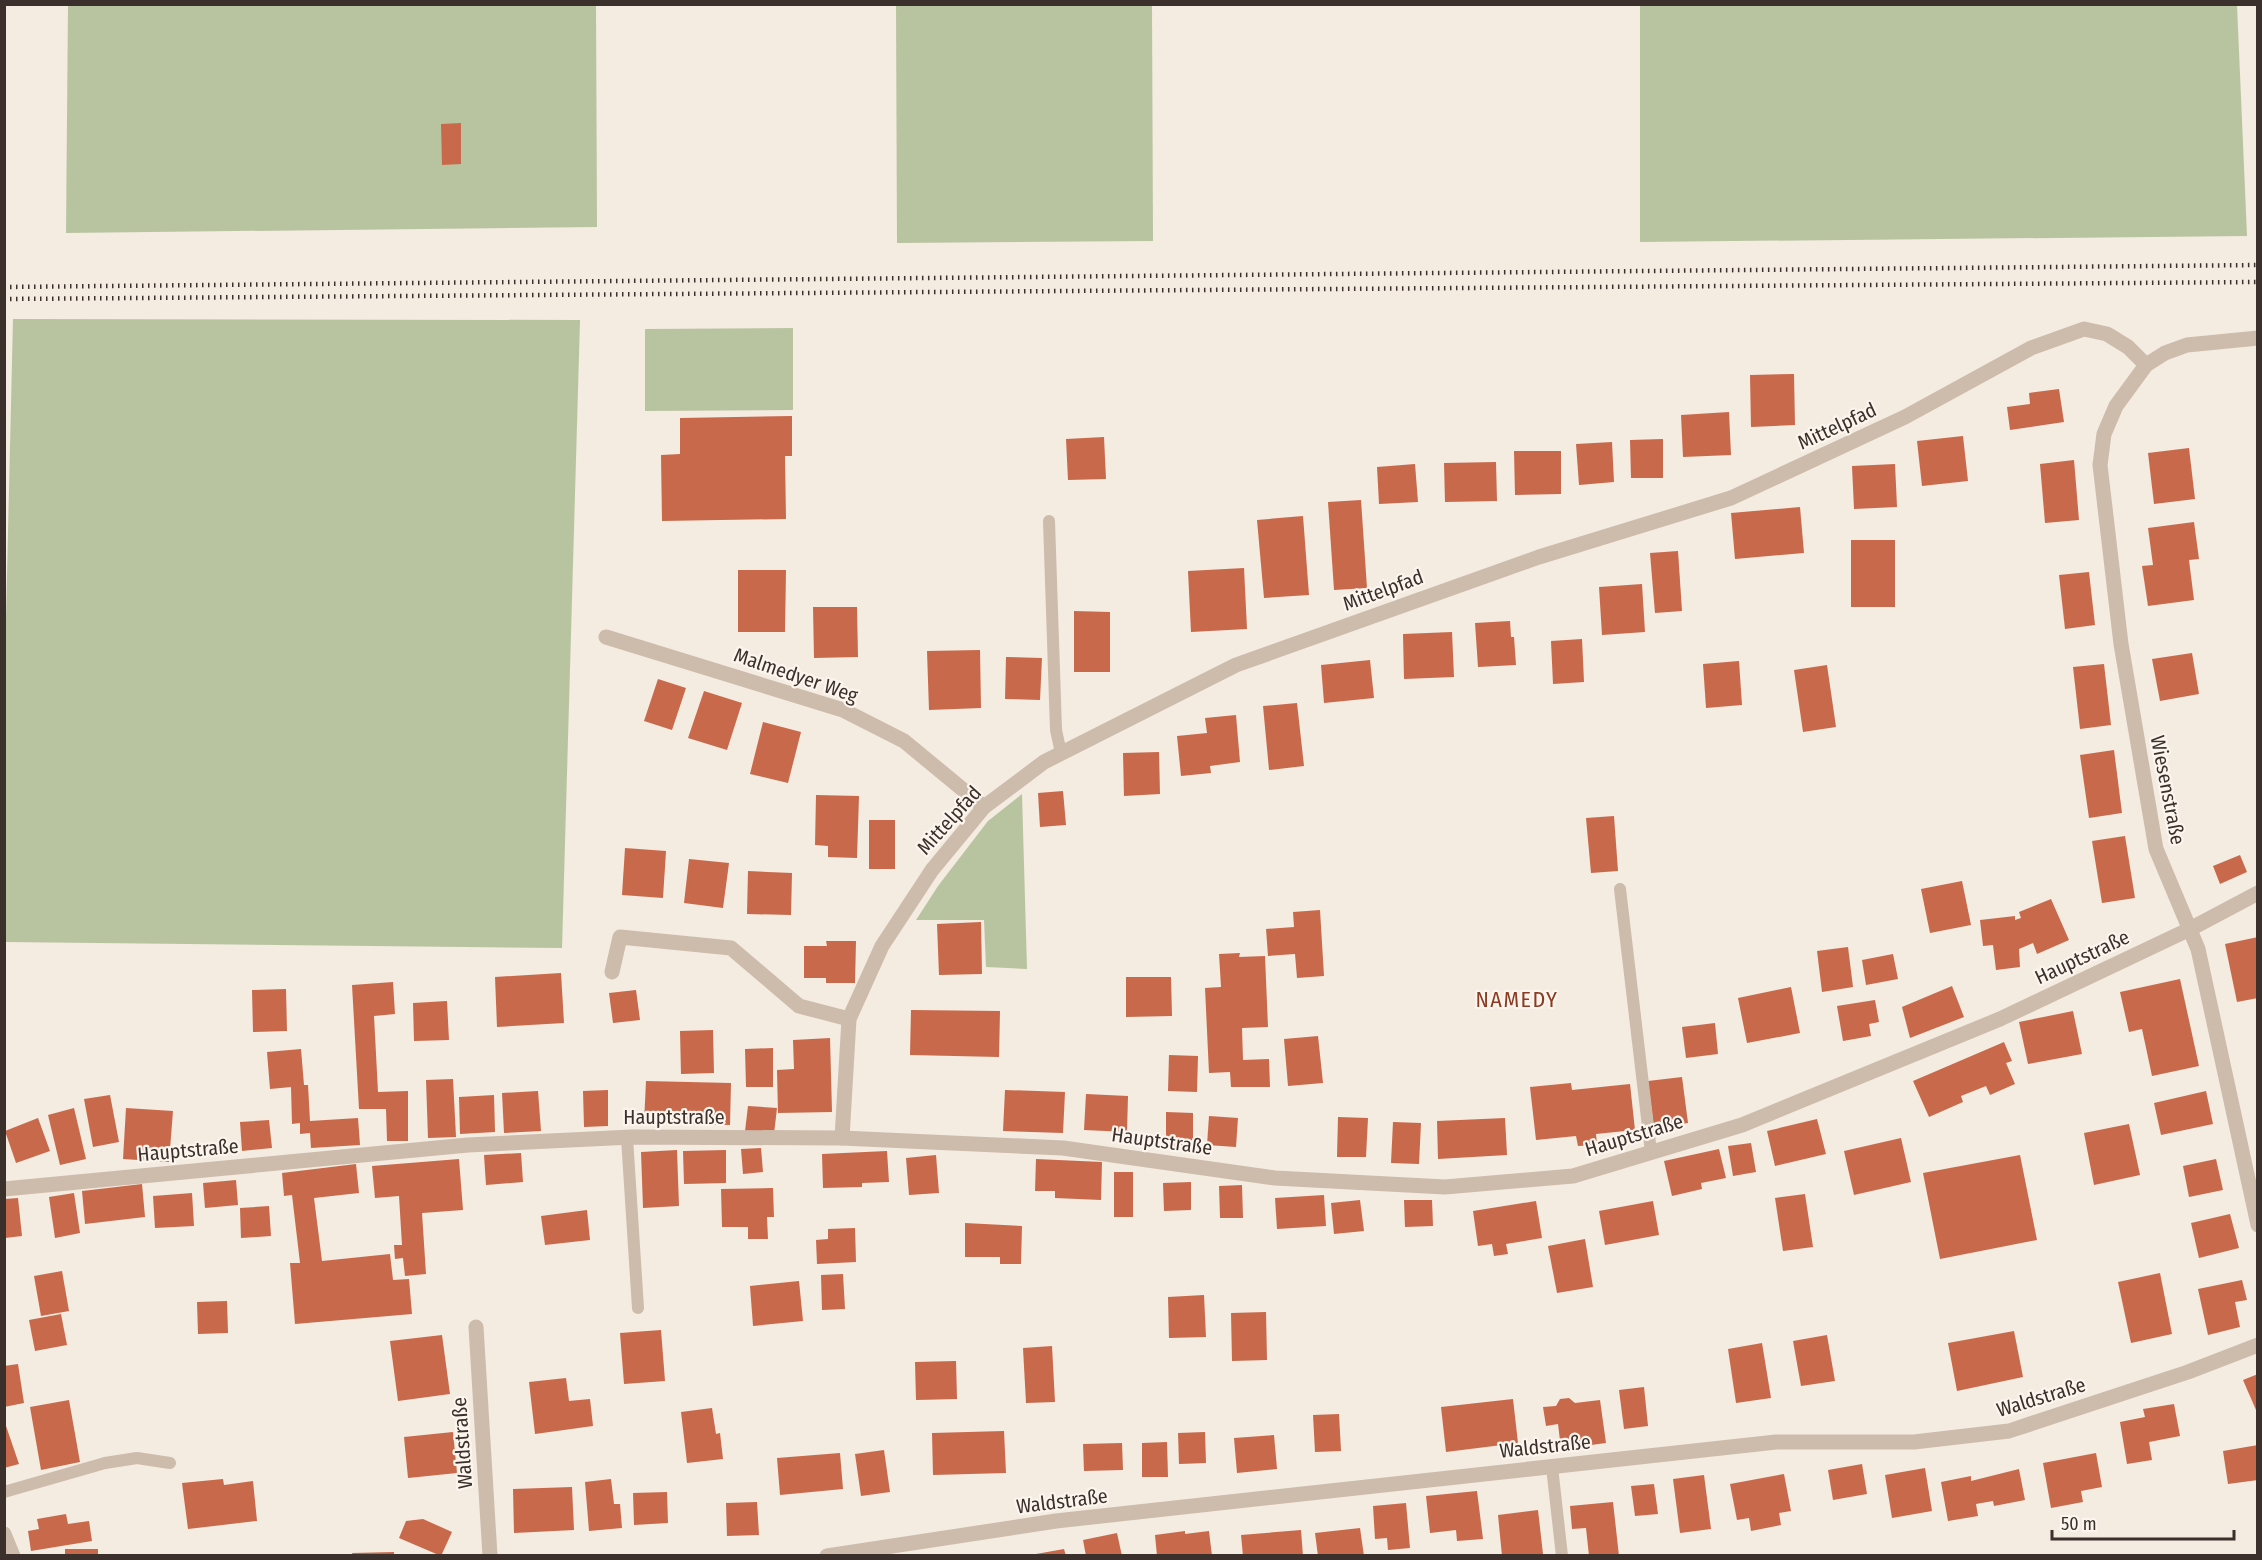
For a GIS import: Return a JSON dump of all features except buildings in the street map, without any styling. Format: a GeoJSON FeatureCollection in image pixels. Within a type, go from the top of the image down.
{"type":"FeatureCollection","features":[{"type":"Feature","properties":{"kind":"street","name":"Mittelpfad"},"geometry":{"type":"LineString","coordinates":[[842,1138],[849,1020],[882,946],[932,870],[984,807],[1044,762],[1236,665],[1539,557],[1731,498],[1905,417],[2031,348],[2084,329],[2107,334],[2128,347],[2146,365]]}},
{"type":"Feature","properties":{"kind":"street"},"geometry":{"type":"LineString","coordinates":[[2146,365],[2164,353],[2187,345],[2258,338]]}},
{"type":"Feature","properties":{"kind":"street","name":"Wiesenstraße"},"geometry":{"type":"LineString","coordinates":[[2146,365],[2116,406],[2103,434],[2100,465],[2121,644],[2156,849],[2198,949],[2258,1225]]}},
{"type":"Feature","properties":{"kind":"street","name":"Malmedyer Weg"},"geometry":{"type":"LineString","coordinates":[[606,637],[843,710],[904,741],[984,807]]}},
{"type":"Feature","properties":{"kind":"street","name":"Hauptstraße"},"geometry":{"type":"LineString","coordinates":[[4,1189],[468,1145],[627,1138],[842,1138],[1063,1148],[1275,1178],[1445,1187],[1573,1176],[1742,1125],[2000,1019],[2190,929],[2258,893]]}},
{"type":"Feature","properties":{"kind":"street"},"geometry":{"type":"LineString","coordinates":[[612,972],[620,937],[731,948],[799,1005],[849,1020]]}},
{"type":"Feature","properties":{"kind":"street","name":"Waldstraße"},"geometry":{"type":"LineString","coordinates":[[476,1327],[490,1556]]}},
{"type":"Feature","properties":{"kind":"street","name":"Waldstraße"},"geometry":{"type":"LineString","coordinates":[[826,1556],[1056,1521],[1776,1443],[1914,1442],[2008,1431],[2188,1372],[2258,1345]]}},
{"type":"Feature","properties":{"kind":"street"},"geometry":{"type":"LineString","coordinates":[[4,1534],[13,1556]]}},
{"type":"Feature","properties":{"kind":"lane"},"geometry":{"type":"LineString","coordinates":[[1049,521],[1056,730],[1061,753]]}},
{"type":"Feature","properties":{"kind":"lane"},"geometry":{"type":"LineString","coordinates":[[1620,889],[1651,1152]]}},
{"type":"Feature","properties":{"kind":"lane"},"geometry":{"type":"LineString","coordinates":[[627,1138],[638,1308]]}},
{"type":"Feature","properties":{"kind":"lane"},"geometry":{"type":"LineString","coordinates":[[4,1492],[105,1463],[137,1458],[170,1462]]}},
{"type":"Feature","properties":{"kind":"lane"},"geometry":{"type":"LineString","coordinates":[[1551,1467],[1562,1556]]}},
{"type":"Feature","properties":{"kind":"green space"},"geometry":{"type":"Polygon","coordinates":[[[68,5],[596,5],[597,227],[66,233],[68,5]]]}},
{"type":"Feature","properties":{"kind":"green space"},"geometry":{"type":"Polygon","coordinates":[[[896,5],[1152,5],[1153,241],[897,243],[896,5]]]}},
{"type":"Feature","properties":{"kind":"green space"},"geometry":{"type":"Polygon","coordinates":[[[1640,5],[2237,5],[2247,236],[1640,242],[1640,5]]]}},
{"type":"Feature","properties":{"kind":"green space"},"geometry":{"type":"Polygon","coordinates":[[[13,319],[580,320],[562,948],[5,942],[5,660],[13,319]]]}},
{"type":"Feature","properties":{"kind":"green space"},"geometry":{"type":"Polygon","coordinates":[[[793,328],[793,410],[645,411],[645,329],[793,328]]]}},
{"type":"Feature","properties":{"kind":"green space"},"geometry":{"type":"Polygon","coordinates":[[[1022,794],[1027,969],[986,967],[984,920],[916,920],[938,886],[988,821],[1022,794]]]}},
{"type":"Feature","properties":{"kind":"railway"},"geometry":{"type":"LineString","coordinates":[[4,287],[2258,265]]}},
{"type":"Feature","properties":{"kind":"railway"},"geometry":{"type":"LineString","coordinates":[[4,299],[2258,282]]}},
{"type":"Feature","properties":{"kind":"district","name":"NAMEDY"},"geometry":{"type":"Point","coordinates":[1517,999]}}]}
